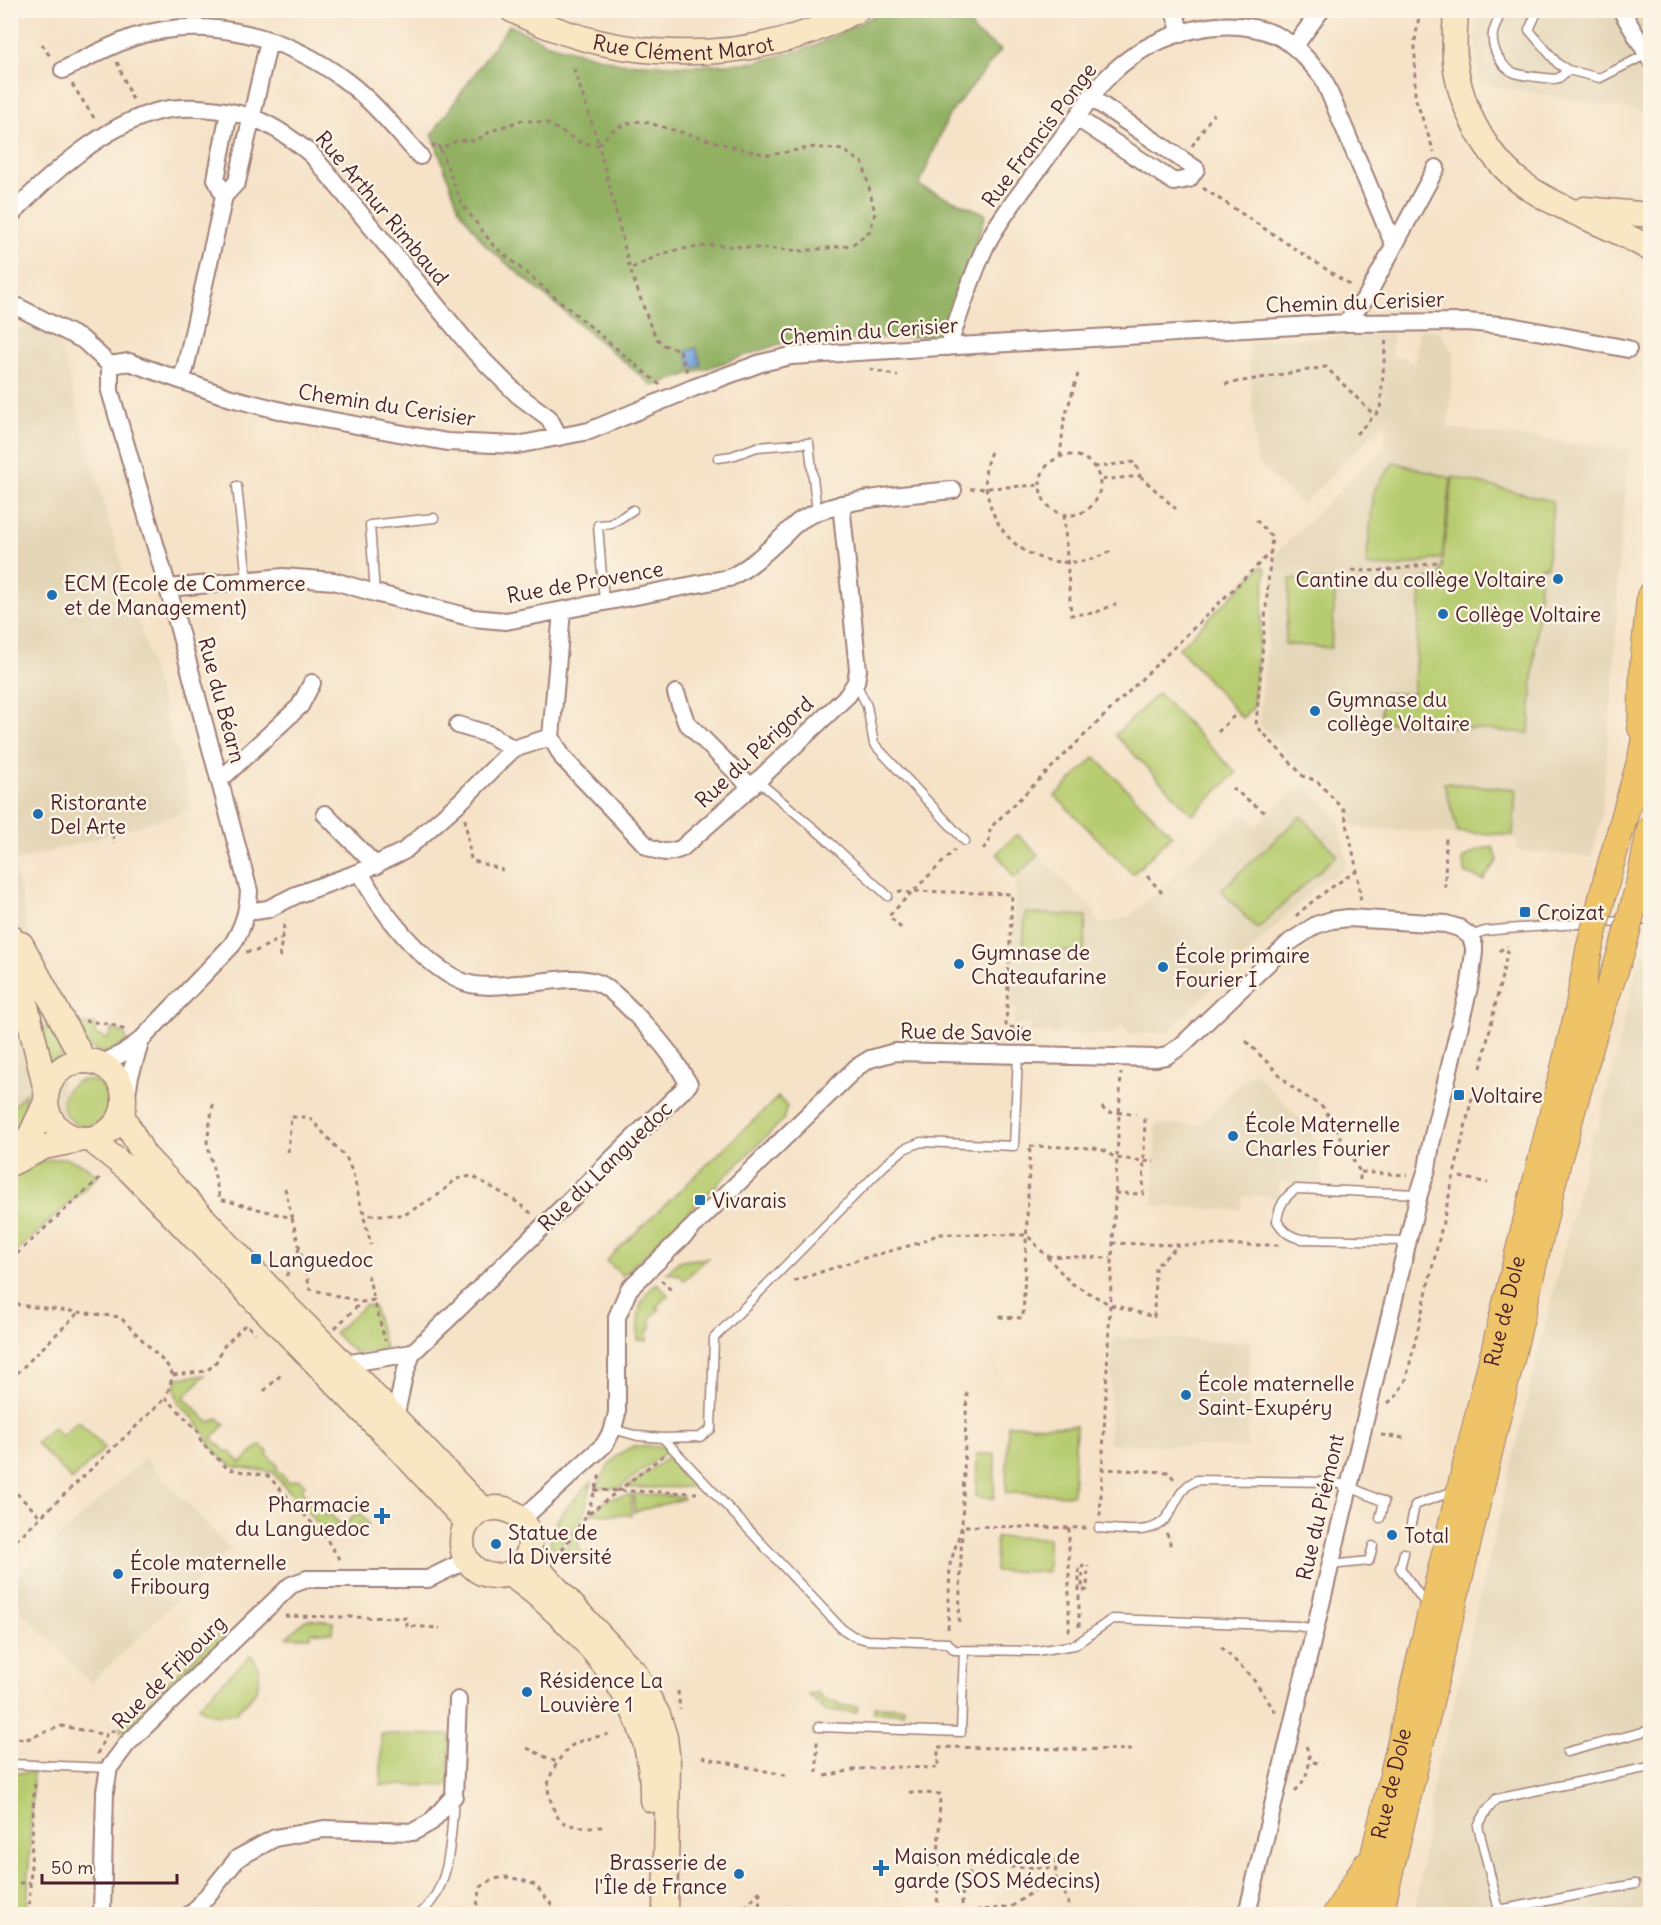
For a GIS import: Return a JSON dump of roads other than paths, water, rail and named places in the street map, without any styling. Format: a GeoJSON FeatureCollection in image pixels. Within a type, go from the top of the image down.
{"type":"FeatureCollection","features":[{"type":"Feature","properties":{"kind":"main road"},"geometry":{"type":"LineString","coordinates":[[1641,758],[1643,666],[1650,596]]}},
{"type":"Feature","properties":{"kind":"main road","name":"Rue de Dole"},"geometry":{"type":"LineString","coordinates":[[1360,1914],[1460,1489],[1577,1015],[1589,950],[1641,758],[1650,709]]}},
{"type":"Feature","properties":{"kind":"main road","name":"Rue de Dole"},"geometry":{"type":"LineString","coordinates":[[1380,1914],[1558,1161],[1598,1023],[1623,947],[1650,829]]}},
{"type":"Feature","properties":{"kind":"main road"},"geometry":{"type":"LineString","coordinates":[[1336,1914],[1375,1851]]}},
{"type":"Feature","properties":{"kind":"main road"},"geometry":{"type":"LineString","coordinates":[[1386,1889],[1394,1914]]}},
{"type":"Feature","properties":{"kind":"street","name":"Rue Clément Marot"},"geometry":{"type":"LineString","coordinates":[[512,10],[559,31],[595,42],[627,49],[694,53],[751,47],[808,33],[857,10]]}},
{"type":"Feature","properties":{"kind":"street"},"geometry":{"type":"LineString","coordinates":[[1174,10],[1181,34]]}},
{"type":"Feature","properties":{"kind":"street"},"geometry":{"type":"LineString","coordinates":[[1294,47],[1321,10]]}},
{"type":"Feature","properties":{"kind":"street"},"geometry":{"type":"LineString","coordinates":[[1621,10],[1649,56]]}},
{"type":"Feature","properties":{"kind":"street"},"geometry":{"type":"LineString","coordinates":[[1457,16],[1454,48],[1456,69],[1464,100],[1476,128],[1509,173],[1531,190],[1650,249]]}},
{"type":"Feature","properties":{"kind":"street","name":"Rue Francis Ponge"},"geometry":{"type":"LineString","coordinates":[[948,347],[987,245],[1090,97],[1106,78],[1141,49],[1202,28],[1224,25],[1254,28],[1277,36],[1294,47],[1311,63],[1323,78],[1394,245]]}},
{"type":"Feature","properties":{"kind":"street"},"geometry":{"type":"LineString","coordinates":[[63,70],[110,46],[170,29],[198,27],[268,39],[300,51],[347,82],[374,105],[420,156]]}},
{"type":"Feature","properties":{"kind":"street"},"geometry":{"type":"LineString","coordinates":[[180,379],[185,369],[224,196],[237,182],[268,39]]}},
{"type":"Feature","properties":{"kind":"street"},"geometry":{"type":"LineString","coordinates":[[1077,118],[1174,182],[1189,179],[1196,169],[1090,97]]}},
{"type":"Feature","properties":{"kind":"street","name":"Rue Arthur Rimbaud"},"geometry":{"type":"LineString","coordinates":[[10,216],[28,196],[69,160],[105,135],[140,118],[160,111],[200,108],[250,117],[294,140],[312,155],[474,351],[518,395],[549,418],[559,437]]}},
{"type":"Feature","properties":{"kind":"street"},"geometry":{"type":"LineString","coordinates":[[224,196],[216,179],[229,112]]}},
{"type":"Feature","properties":{"kind":"street"},"geometry":{"type":"LineString","coordinates":[[1346,323],[1367,296],[1436,168]]}},
{"type":"Feature","properties":{"kind":"street"},"geometry":{"type":"LineString","coordinates":[[1558,204],[1602,212],[1650,215]]}},
{"type":"Feature","properties":{"kind":"street"},"geometry":{"type":"LineString","coordinates":[[10,303],[83,340],[110,365]]}},
{"type":"Feature","properties":{"kind":"street","name":"Chemin du Cerisier"},"geometry":{"type":"LineString","coordinates":[[110,365],[129,362],[231,398],[286,412],[447,442],[517,446],[589,431],[693,388],[761,363],[791,356],[1346,323],[1466,322],[1511,326],[1628,348]]}},
{"type":"Feature","properties":{"kind":"street","name":"Rue du Béarn"},"geometry":{"type":"LineString","coordinates":[[110,365],[110,391],[168,588],[220,780],[249,891],[248,909]]}},
{"type":"Feature","properties":{"kind":"street","name":"Rue de Provence"},"geometry":{"type":"LineString","coordinates":[[168,588],[283,577],[334,581],[473,618],[506,621],[729,578],[744,571],[798,522],[817,512],[841,504],[953,490]]}},
{"type":"Feature","properties":{"kind":"street"},"geometry":{"type":"LineString","coordinates":[[841,504],[858,670],[856,682]]}},
{"type":"Feature","properties":{"kind":"street"},"geometry":{"type":"LineString","coordinates":[[11,1163],[31,1134],[52,1079],[60,1069],[72,1063],[93,1063],[123,1053],[135,1036],[232,945],[242,928],[248,909],[255,911],[268,909],[296,895],[368,869],[404,851],[462,800],[513,748],[551,737],[562,611]]}},
{"type":"Feature","properties":{"kind":"street","name":"Rue du Périgord"},"geometry":{"type":"LineString","coordinates":[[551,737],[563,758],[641,841],[657,852],[672,853],[682,848],[755,784],[848,695],[856,682]]}},
{"type":"Feature","properties":{"kind":"street"},"geometry":{"type":"LineString","coordinates":[[220,780],[300,706],[312,683]]}},
{"type":"Feature","properties":{"kind":"street"},"geometry":{"type":"LineString","coordinates":[[676,693],[686,722],[755,784]]}},
{"type":"Feature","properties":{"kind":"street"},"geometry":{"type":"LineString","coordinates":[[458,725],[491,735],[513,748]]}},
{"type":"Feature","properties":{"kind":"street"},"geometry":{"type":"LineString","coordinates":[[325,814],[368,869]]}},
{"type":"Feature","properties":{"kind":"street","name":"Rue du Languedoc"},"geometry":{"type":"LineString","coordinates":[[368,869],[369,890],[401,932],[428,959],[462,981],[488,986],[584,979],[609,988],[671,1056],[689,1084],[412,1353],[404,1376],[395,1418]]}},
{"type":"Feature","properties":{"kind":"street","name":"Rue de Savoie"},"geometry":{"type":"LineString","coordinates":[[522,1519],[604,1445],[613,1429],[617,1413],[617,1317],[628,1289],[857,1067],[870,1059],[895,1052],[1156,1058],[1166,1056],[1181,1046],[1290,942],[1303,933],[1332,920],[1364,918],[1446,924],[1459,928],[1470,936]]}},
{"type":"Feature","properties":{"kind":"street"},"geometry":{"type":"LineString","coordinates":[[10,924],[93,1063],[112,1071],[119,1080],[124,1092],[123,1110],[144,1155],[470,1497],[475,1516]]}},
{"type":"Feature","properties":{"kind":"street"},"geometry":{"type":"LineString","coordinates":[[10,936],[49,1117],[56,1127],[66,1135],[85,1140],[129,1170],[406,1456],[475,1516]]}},
{"type":"Feature","properties":{"kind":"street","name":"Rue du Piémont"},"geometry":{"type":"LineString","coordinates":[[1247,1914],[1470,983],[1474,946],[1470,936]]}},
{"type":"Feature","properties":{"kind":"street"},"geometry":{"type":"LineString","coordinates":[[11,1163],[44,1147],[104,1135],[114,1127],[123,1110],[135,1036]]}},
{"type":"Feature","properties":{"kind":"street"},"geometry":{"type":"LineString","coordinates":[[344,1364],[412,1353]]}},
{"type":"Feature","properties":{"kind":"street"},"geometry":{"type":"LineString","coordinates":[[494,1507],[505,1508],[522,1519],[528,1529],[530,1540],[529,1551],[519,1567],[509,1574],[493,1576],[478,1572],[466,1560],[462,1551],[462,1531],[475,1516],[494,1507]]}},
{"type":"Feature","properties":{"kind":"street"},"geometry":{"type":"LineString","coordinates":[[529,1551],[543,1574],[635,1673],[658,1715],[665,1737],[668,1763],[665,1914]]}},
{"type":"Feature","properties":{"kind":"street","name":"Rue de Fribourg"},"geometry":{"type":"LineString","coordinates":[[102,1914],[105,1791],[109,1768],[127,1744],[291,1586],[308,1579],[429,1579],[466,1560]]}},
{"type":"Feature","properties":{"kind":"street"},"geometry":{"type":"LineString","coordinates":[[509,1574],[553,1608],[598,1655],[618,1682],[634,1711],[650,1758],[653,1784],[650,1914]]}},
{"type":"Feature","properties":{"kind":"street"},"geometry":{"type":"LineString","coordinates":[[190,1914],[238,1858],[275,1838],[324,1829],[413,1832],[431,1822],[454,1796],[458,1700]]}},
{"type":"Feature","properties":{"kind":"lane"},"geometry":{"type":"LineString","coordinates":[[1501,10],[1493,32],[1493,41],[1498,57],[1504,66],[1515,73],[1554,79],[1559,78],[1568,70]]}},
{"type":"Feature","properties":{"kind":"lane"},"geometry":{"type":"LineString","coordinates":[[1538,10],[1529,30],[1558,64],[1568,70],[1600,78],[1649,56]]}},
{"type":"Feature","properties":{"kind":"lane"},"geometry":{"type":"LineString","coordinates":[[718,458],[732,456],[757,447],[809,443],[817,512]]}},
{"type":"Feature","properties":{"kind":"lane"},"geometry":{"type":"LineString","coordinates":[[237,486],[247,580]]}},
{"type":"Feature","properties":{"kind":"lane"},"geometry":{"type":"LineString","coordinates":[[604,603],[598,525],[611,524],[633,510]]}},
{"type":"Feature","properties":{"kind":"lane"},"geometry":{"type":"LineString","coordinates":[[375,593],[369,525],[434,518]]}},
{"type":"Feature","properties":{"kind":"lane"},"geometry":{"type":"LineString","coordinates":[[856,682],[867,706],[874,744],[965,841]]}},
{"type":"Feature","properties":{"kind":"lane"},"geometry":{"type":"LineString","coordinates":[[755,784],[824,837],[888,896]]}},
{"type":"Feature","properties":{"kind":"lane"},"geometry":{"type":"LineString","coordinates":[[1470,936],[1485,931],[1650,919]]}},
{"type":"Feature","properties":{"kind":"lane"},"geometry":{"type":"LineString","coordinates":[[613,1429],[638,1436],[663,1438],[700,1437],[711,1430],[714,1338],[884,1166],[904,1149],[921,1142],[1014,1146],[1018,1055]]}},
{"type":"Feature","properties":{"kind":"lane"},"geometry":{"type":"LineString","coordinates":[[1407,1241],[1301,1239],[1283,1232],[1277,1221],[1279,1207],[1296,1189],[1419,1194]]}},
{"type":"Feature","properties":{"kind":"lane"},"geometry":{"type":"LineString","coordinates":[[663,1438],[841,1628],[853,1636],[867,1640],[948,1643],[954,1650],[1037,1651],[1075,1645],[1112,1619],[1298,1626],[1314,1629]]}},
{"type":"Feature","properties":{"kind":"lane"},"geometry":{"type":"LineString","coordinates":[[1099,1528],[1137,1530],[1161,1523],[1169,1516],[1187,1484],[1197,1480],[1332,1482],[1348,1486],[1384,1502],[1380,1518]]}},
{"type":"Feature","properties":{"kind":"lane"},"geometry":{"type":"LineString","coordinates":[[1411,1524],[1415,1505],[1460,1489]]}},
{"type":"Feature","properties":{"kind":"lane"},"geometry":{"type":"LineString","coordinates":[[1330,1566],[1369,1561],[1372,1546]]}},
{"type":"Feature","properties":{"kind":"lane"},"geometry":{"type":"LineString","coordinates":[[1404,1553],[1400,1568],[1431,1613]]}},
{"type":"Feature","properties":{"kind":"lane"},"geometry":{"type":"LineString","coordinates":[[819,1727],[961,1732],[964,1650]]}},
{"type":"Feature","properties":{"kind":"lane"},"geometry":{"type":"LineString","coordinates":[[1567,1752],[1650,1730]]}},
{"type":"Feature","properties":{"kind":"lane"},"geometry":{"type":"LineString","coordinates":[[10,1764],[109,1768]]}},
{"type":"Feature","properties":{"kind":"lane"},"geometry":{"type":"LineString","coordinates":[[1635,1884],[1499,1910],[1478,1826],[1496,1800],[1650,1767]]}},
{"type":"Feature","properties":{"kind":"lane"},"geometry":{"type":"LineString","coordinates":[[420,1914],[432,1904],[447,1872],[454,1796]]}},
{"type":"Feature","properties":{"kind":"water"},"geometry":{"type":"Polygon","coordinates":[[[696,348],[701,365],[691,368],[686,351],[696,348]]]}},
{"type":"Feature","properties":{"kind":"place","name":"Cantine du collège Voltaire"},"geometry":{"type":"Point","coordinates":[1558,579]}},
{"type":"Feature","properties":{"kind":"place","name":"ECM (Ecole de Commerce et de Management)"},"geometry":{"type":"Point","coordinates":[52,595]}},
{"type":"Feature","properties":{"kind":"place","name":"Collège Voltaire"},"geometry":{"type":"Point","coordinates":[1443,614]}},
{"type":"Feature","properties":{"kind":"place","name":"Gymnase du collège Voltaire"},"geometry":{"type":"Point","coordinates":[1315,711]}},
{"type":"Feature","properties":{"kind":"place","name":"Ristorante Del Arte"},"geometry":{"type":"Point","coordinates":[38,814]}},
{"type":"Feature","properties":{"kind":"place","name":"Croizat"},"geometry":{"type":"Point","coordinates":[1525,912]}},
{"type":"Feature","properties":{"kind":"place","name":"Gymnase de Chateaufarine"},"geometry":{"type":"Point","coordinates":[959,964]}},
{"type":"Feature","properties":{"kind":"place","name":"École primaire Fourier I"},"geometry":{"type":"Point","coordinates":[1163,967]}},
{"type":"Feature","properties":{"kind":"place","name":"Voltaire"},"geometry":{"type":"Point","coordinates":[1459,1095]}},
{"type":"Feature","properties":{"kind":"place","name":"École Maternelle Charles Fourier"},"geometry":{"type":"Point","coordinates":[1233,1136]}},
{"type":"Feature","properties":{"kind":"place","name":"Vivarais"},"geometry":{"type":"Point","coordinates":[700,1200]}},
{"type":"Feature","properties":{"kind":"place","name":"Languedoc"},"geometry":{"type":"Point","coordinates":[256,1259]}},
{"type":"Feature","properties":{"kind":"place","name":"École maternelle Saint-Exupéry"},"geometry":{"type":"Point","coordinates":[1186,1395]}},
{"type":"Feature","properties":{"kind":"place","name":"Pharmacie du Languedoc"},"geometry":{"type":"Point","coordinates":[382,1516]}},
{"type":"Feature","properties":{"kind":"place","name":"Total"},"geometry":{"type":"Point","coordinates":[1392,1535]}},
{"type":"Feature","properties":{"kind":"place","name":"Statue de la Diversité"},"geometry":{"type":"Point","coordinates":[496,1544]}},
{"type":"Feature","properties":{"kind":"place","name":"École maternelle Fribourg"},"geometry":{"type":"Point","coordinates":[118,1574]}},
{"type":"Feature","properties":{"kind":"place","name":"Résidence La Louvière 1"},"geometry":{"type":"Point","coordinates":[527,1692]}},
{"type":"Feature","properties":{"kind":"place","name":"Maison médicale de garde (SOS Médecins)"},"geometry":{"type":"Point","coordinates":[881,1868]}},
{"type":"Feature","properties":{"kind":"place","name":"Brasserie de l'Île de France"},"geometry":{"type":"Point","coordinates":[739,1874]}}]}
